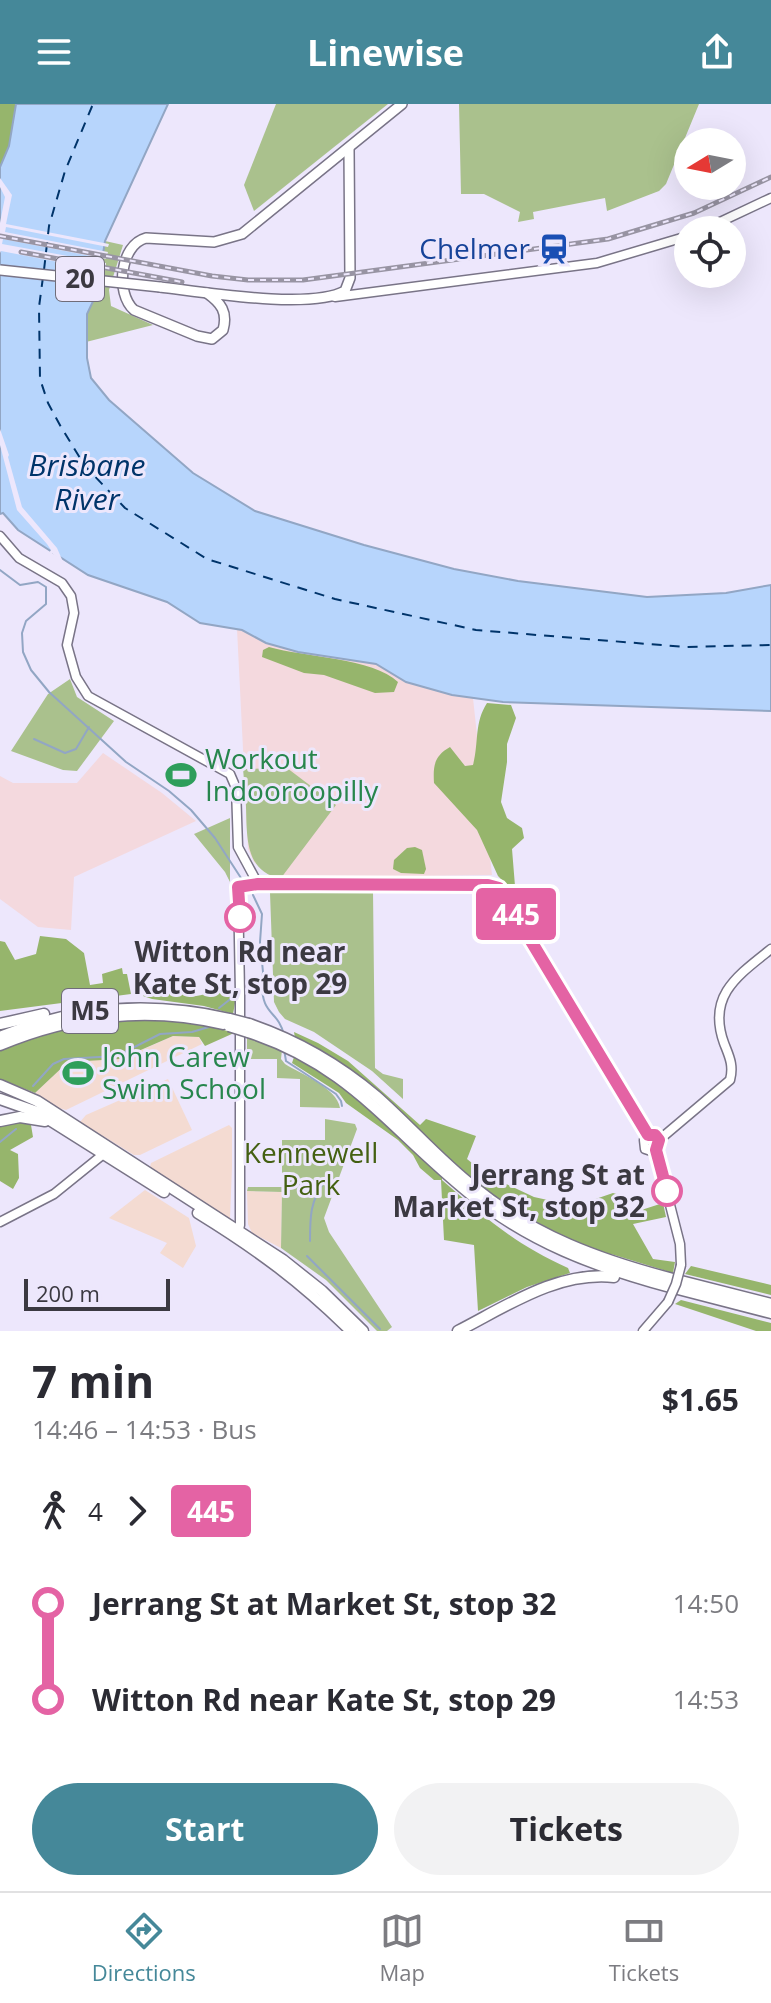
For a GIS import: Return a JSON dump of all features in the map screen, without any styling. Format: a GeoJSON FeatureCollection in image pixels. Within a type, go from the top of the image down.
{"type":"FeatureCollection","features":[{"type":"Feature","properties":{"kind":"highway"},"geometry":{"type":"LineString","coordinates":[[0,1024],[103,1004],[174,1005],[184,1010]]}},
{"type":"Feature","properties":{"kind":"highway","name":"M5"},"geometry":{"type":"LineString","coordinates":[[0,1037],[76,1013],[129,1008],[184,1010],[248,1028],[319,1055],[361,1084],[455,1171],[506,1212],[567,1245],[624,1271],[771,1304]]}},
{"type":"Feature","properties":{"kind":"highway","name":"M5"},"geometry":{"type":"LineString","coordinates":[[0,1045],[62,1024],[109,1016],[173,1016],[230,1022]]}},
{"type":"Feature","properties":{"kind":"highway"},"geometry":{"type":"LineString","coordinates":[[0,1088],[37,1101],[106,1152]]}},
{"type":"Feature","properties":{"kind":"highway"},"geometry":{"type":"LineString","coordinates":[[0,1088],[6,1093],[8,1109],[0,1118]]}},
{"type":"Feature","properties":{"kind":"highway"},"geometry":{"type":"LineString","coordinates":[[5,1100],[30,1108],[238,1234],[313,1283],[363,1331]]}},
{"type":"Feature","properties":{"kind":"highway"},"geometry":{"type":"LineString","coordinates":[[0,1118],[24,1117],[59,1125]]}},
{"type":"Feature","properties":{"kind":"highway"},"geometry":{"type":"LineString","coordinates":[[238,1234],[301,1283],[351,1331]]}},
{"type":"Feature","properties":{"kind":"highway"},"geometry":{"type":"LineString","coordinates":[[458,1331],[555,1283],[624,1271]]}},
{"type":"Feature","properties":{"kind":"highway","name":"M5"},"geometry":{"type":"LineString","coordinates":[[676,1284],[771,1313]]}},
{"type":"Feature","properties":{"kind":"main road","name":"20"},"geometry":{"type":"LineString","coordinates":[[207,293],[219,302],[224,312],[225,326],[219,335],[211,339],[130,307],[124,285],[127,256],[133,244],[144,238],[218,242],[242,234],[402,104]]}},
{"type":"Feature","properties":{"kind":"main road"},"geometry":{"type":"LineString","coordinates":[[332,297],[347,290],[350,278],[349,149]]}},
{"type":"Feature","properties":{"kind":"main road","name":"20"},"geometry":{"type":"LineString","coordinates":[[0,270],[264,298],[332,297]]}},
{"type":"Feature","properties":{"kind":"street"},"geometry":{"type":"LineString","coordinates":[[733,216],[771,198]]}},
{"type":"Feature","properties":{"kind":"street"},"geometry":{"type":"LineString","coordinates":[[332,297],[597,263],[674,240]]}},
{"type":"Feature","properties":{"kind":"street"},"geometry":{"type":"LineString","coordinates":[[350,278],[355,289],[368,294]]}},
{"type":"Feature","properties":{"kind":"street"},"geometry":{"type":"LineString","coordinates":[[0,536],[19,558],[67,588],[74,613],[68,650],[76,677],[88,696],[230,774],[236,788],[238,847],[258,884]]}},
{"type":"Feature","properties":{"kind":"street"},"geometry":{"type":"LineString","coordinates":[[238,1234],[238,887],[258,884],[497,887],[648,1135]]}},
{"type":"Feature","properties":{"kind":"street"},"geometry":{"type":"LineString","coordinates":[[648,1135],[644,1140],[645,1149],[651,1151],[730,1080],[733,1066],[718,1019],[721,999],[732,983],[771,949]]}},
{"type":"Feature","properties":{"kind":"street"},"geometry":{"type":"LineString","coordinates":[[643,1331],[668,1302],[681,1265],[679,1241],[658,1145],[655,1135],[648,1135]]}},
{"type":"Feature","properties":{"kind":"street"},"geometry":{"type":"LineString","coordinates":[[0,1222],[54,1194],[106,1152]]}},
{"type":"Feature","properties":{"kind":"shaded area"},"geometry":{"type":"Polygon","coordinates":[[[237,629],[298,652],[376,664],[406,682],[473,698],[492,875],[282,878],[271,877],[254,862],[248,849],[237,629]]]}},
{"type":"Feature","properties":{"kind":"shaded area"},"geometry":{"type":"Polygon","coordinates":[[[103,753],[162,793],[196,821],[74,877],[71,930],[38,927],[0,899],[0,776],[13,783],[77,783],[103,753]]]}},
{"type":"Feature","properties":{"kind":"shaded area"},"geometry":{"type":"Polygon","coordinates":[[[173,1036],[199,1037],[202,1044],[66,1110],[35,1093],[68,1062],[137,1052],[173,1036]]]}},
{"type":"Feature","properties":{"kind":"shaded area"},"geometry":{"type":"Polygon","coordinates":[[[168,1079],[192,1130],[134,1155],[80,1122],[86,1115],[168,1079]]]}},
{"type":"Feature","properties":{"kind":"shaded area"},"geometry":{"type":"Polygon","coordinates":[[[229,1125],[232,1128],[230,1219],[150,1167],[151,1163],[229,1125]]]}},
{"type":"Feature","properties":{"kind":"shaded area"},"geometry":{"type":"Polygon","coordinates":[[[145,1190],[189,1218],[196,1246],[183,1268],[160,1253],[167,1243],[109,1218],[145,1190]]]}},
{"type":"Feature","properties":{"kind":"shaded area"},"geometry":{"type":"Polygon","coordinates":[[[247,1191],[282,1192],[281,1248],[252,1233],[248,1224],[247,1191]]]}},
{"type":"Feature","properties":{"kind":"green space"},"geometry":{"type":"Polygon","coordinates":[[[0,104],[16,104],[9,146],[0,167],[0,104]]]}},
{"type":"Feature","properties":{"kind":"green space"},"geometry":{"type":"Polygon","coordinates":[[[276,104],[388,104],[254,211],[244,185],[276,104]]]}},
{"type":"Feature","properties":{"kind":"green space"},"geometry":{"type":"Polygon","coordinates":[[[459,104],[699,104],[689,128],[674,128],[674,165],[666,184],[659,191],[607,211],[605,198],[533,212],[534,219],[518,222],[520,212],[484,194],[461,194],[459,104]]]}},
{"type":"Feature","properties":{"kind":"green space"},"geometry":{"type":"Polygon","coordinates":[[[105,241],[123,245],[109,290],[111,306],[153,325],[86,342],[87,314],[97,293],[105,241]]]}},
{"type":"Feature","properties":{"kind":"green space"},"geometry":{"type":"Polygon","coordinates":[[[269,647],[355,663],[387,674],[398,682],[394,692],[375,693],[324,675],[304,673],[262,657],[263,650],[269,647]]]}},
{"type":"Feature","properties":{"kind":"green space"},"geometry":{"type":"Polygon","coordinates":[[[70,679],[77,697],[114,721],[77,771],[63,770],[11,751],[48,694],[70,679]]]}},
{"type":"Feature","properties":{"kind":"green space"},"geometry":{"type":"Polygon","coordinates":[[[487,703],[511,705],[516,718],[507,744],[501,802],[507,818],[522,828],[524,838],[512,849],[515,886],[512,890],[498,876],[477,830],[434,783],[436,762],[450,747],[465,766],[473,765],[478,726],[487,703]]]}},
{"type":"Feature","properties":{"kind":"green space"},"geometry":{"type":"Polygon","coordinates":[[[287,768],[336,805],[281,878],[260,869],[250,852],[243,769],[287,768]]]}},
{"type":"Feature","properties":{"kind":"green space"},"geometry":{"type":"Polygon","coordinates":[[[230,818],[230,882],[194,834],[230,818]]]}},
{"type":"Feature","properties":{"kind":"green space"},"geometry":{"type":"Polygon","coordinates":[[[407,848],[422,850],[426,869],[424,874],[401,873],[393,869],[394,860],[407,848]]]}},
{"type":"Feature","properties":{"kind":"green space"},"geometry":{"type":"Polygon","coordinates":[[[373,891],[375,1068],[383,1074],[403,1079],[403,1099],[372,1071],[314,1032],[285,1019],[274,1002],[270,893],[373,891]]]}},
{"type":"Feature","properties":{"kind":"green space"},"geometry":{"type":"Polygon","coordinates":[[[40,936],[66,939],[84,953],[90,985],[103,983],[102,974],[122,968],[123,974],[127,974],[131,994],[0,1011],[0,941],[5,942],[15,960],[36,954],[40,936]]]}},
{"type":"Feature","properties":{"kind":"green space"},"geometry":{"type":"Polygon","coordinates":[[[162,980],[190,996],[225,988],[236,998],[233,1014],[143,996],[162,980]]]}},
{"type":"Feature","properties":{"kind":"green space"},"geometry":{"type":"Polygon","coordinates":[[[158,1019],[204,1024],[234,1033],[205,1046],[199,1037],[173,1036],[120,1059],[68,1062],[35,1093],[0,1079],[0,1048],[37,1035],[101,1021],[158,1019]]]}},
{"type":"Feature","properties":{"kind":"green space"},"geometry":{"type":"Polygon","coordinates":[[[294,1032],[348,1061],[420,1125],[426,1119],[476,1136],[467,1159],[487,1175],[534,1197],[575,1206],[613,1193],[620,1195],[629,1214],[663,1203],[666,1217],[633,1224],[653,1259],[675,1262],[673,1273],[611,1254],[608,1257],[565,1239],[514,1211],[481,1187],[350,1070],[295,1038],[294,1032]]]}},
{"type":"Feature","properties":{"kind":"green space"},"geometry":{"type":"Polygon","coordinates":[[[247,1035],[282,1050],[281,1059],[285,1064],[325,1088],[340,1108],[300,1107],[300,1079],[277,1078],[277,1059],[247,1059],[247,1035]]]}},
{"type":"Feature","properties":{"kind":"green space"},"geometry":{"type":"Polygon","coordinates":[[[294,1057],[335,1081],[373,1110],[442,1180],[487,1218],[532,1250],[568,1268],[570,1273],[527,1287],[478,1311],[474,1245],[444,1240],[441,1180],[434,1180],[398,1140],[346,1103],[339,1093],[292,1063],[294,1057]]]}},
{"type":"Feature","properties":{"kind":"green space","name":"Kennewell Park"},"geometry":{"type":"Polygon","coordinates":[[[325,1119],[355,1124],[357,1129],[324,1218],[329,1232],[392,1327],[387,1331],[377,1331],[326,1280],[281,1248],[282,1192],[247,1191],[248,1187],[282,1187],[282,1140],[325,1140],[325,1119]]]}},
{"type":"Feature","properties":{"kind":"green space"},"geometry":{"type":"Polygon","coordinates":[[[22,1121],[31,1125],[33,1137],[10,1150],[18,1154],[19,1178],[13,1189],[0,1181],[0,1126],[22,1121]]]}},
{"type":"Feature","properties":{"kind":"green space"},"geometry":{"type":"Polygon","coordinates":[[[691,1266],[771,1285],[771,1295],[685,1274],[691,1266]]]}},
{"type":"Feature","properties":{"kind":"green space"},"geometry":{"type":"Polygon","coordinates":[[[681,1300],[771,1323],[771,1331],[756,1331],[675,1304],[681,1300]]]}},
{"type":"Feature","properties":{"kind":"water","name":"Brisbane River"},"geometry":{"type":"Polygon","coordinates":[[[16,104],[168,104],[105,241],[97,293],[87,314],[87,358],[91,378],[109,400],[193,473],[255,511],[454,569],[518,581],[647,597],[726,593],[771,585],[771,711],[503,702],[452,695],[406,682],[376,664],[298,652],[266,643],[242,630],[200,623],[167,602],[88,575],[18,530],[3,513],[0,514],[0,167],[9,146],[16,104]]]}},
{"type":"Feature","properties":{"kind":"pier"},"geometry":{"type":"Polygon","coordinates":[[[0,178],[12,195],[6,224],[109,244],[108,247],[6,227],[5,232],[108,252],[106,259],[3,239],[2,244],[106,263],[105,271],[0,253],[0,223],[5,197],[0,178]]]}},
{"type":"Feature","properties":{"kind":"pier"},"geometry":{"type":"Polygon","coordinates":[[[0,429],[22,507],[57,548],[64,564],[49,553],[51,550],[47,544],[17,510],[0,445],[0,429]]]}},
{"type":"Feature","properties":{"kind":"waterway"},"geometry":{"type":"LineString","coordinates":[[0,570],[20,585],[38,582],[46,587],[46,604],[26,621],[22,633],[23,652],[31,670],[49,692],[126,762],[191,810],[215,838],[241,878]]}},
{"type":"Feature","properties":{"kind":"waterway"},"geometry":{"type":"LineString","coordinates":[[34,739],[65,753],[76,749],[89,727]]}},
{"type":"Feature","properties":{"kind":"waterway"},"geometry":{"type":"LineString","coordinates":[[246,992],[262,981],[263,972],[260,942],[262,914],[253,895]]}},
{"type":"Feature","properties":{"kind":"waterway"},"geometry":{"type":"LineString","coordinates":[[262,981],[264,1001],[284,1035]]}},
{"type":"Feature","properties":{"kind":"waterway"},"geometry":{"type":"LineString","coordinates":[[219,1008],[233,997]]}},
{"type":"Feature","properties":{"kind":"waterway"},"geometry":{"type":"LineString","coordinates":[[33,1086],[53,1064],[64,1059],[117,1056],[160,1034],[192,1032],[209,1027]]}},
{"type":"Feature","properties":{"kind":"waterway"},"geometry":{"type":"LineString","coordinates":[[284,1049],[286,1061],[336,1094],[342,1106]]}},
{"type":"Feature","properties":{"kind":"waterway"},"geometry":{"type":"LineString","coordinates":[[0,1142],[16,1129]]}},
{"type":"Feature","properties":{"kind":"waterway"},"geometry":{"type":"LineString","coordinates":[[310,1241],[312,1210],[316,1195],[325,1181]]}},
{"type":"Feature","properties":{"kind":"waterway"},"geometry":{"type":"LineString","coordinates":[[307,1256],[380,1329]]}},
{"type":"Feature","properties":{"kind":"ferry route"},"geometry":{"type":"LineString","coordinates":[[44,270],[49,226],[65,171],[93,104]]}},
{"type":"Feature","properties":{"kind":"ferry route"},"geometry":{"type":"LineString","coordinates":[[43,277],[39,307],[40,379],[61,427],[85,466],[125,508],[207,559],[335,599],[476,630],[685,647],[771,645]]}},
{"type":"Feature","properties":{"kind":"railway"},"geometry":{"type":"LineString","coordinates":[[0,236],[212,276],[248,280],[303,280],[608,239],[694,213],[771,177]]}},
{"type":"Feature","properties":{"kind":"railway"},"geometry":{"type":"LineString","coordinates":[[21,252],[182,282]]}},
{"type":"Feature","properties":{"kind":"bus line","name":"445"},"geometry":{"type":"LineString","coordinates":[[240,917],[238,887],[258,884],[488,885],[499,888],[648,1135],[655,1135],[659,1140],[656,1150],[667,1191]]}},
{"type":"Feature","properties":{"kind":"place","name":"Chelmer"},"geometry":{"type":"Point","coordinates":[554,249]}},
{"type":"Feature","properties":{"kind":"place","name":"Workout Indooroopilly"},"geometry":{"type":"Point","coordinates":[181,775]}},
{"type":"Feature","properties":{"kind":"place","name":"Witton Rd near Kate St, stop 29"},"geometry":{"type":"Point","coordinates":[240,917]}},
{"type":"Feature","properties":{"kind":"place","name":"John Carew Swim School"},"geometry":{"type":"Point","coordinates":[78,1073]}},
{"type":"Feature","properties":{"kind":"place","name":"Jerrang St at Market St, stop 32"},"geometry":{"type":"Point","coordinates":[667,1191]}}]}
